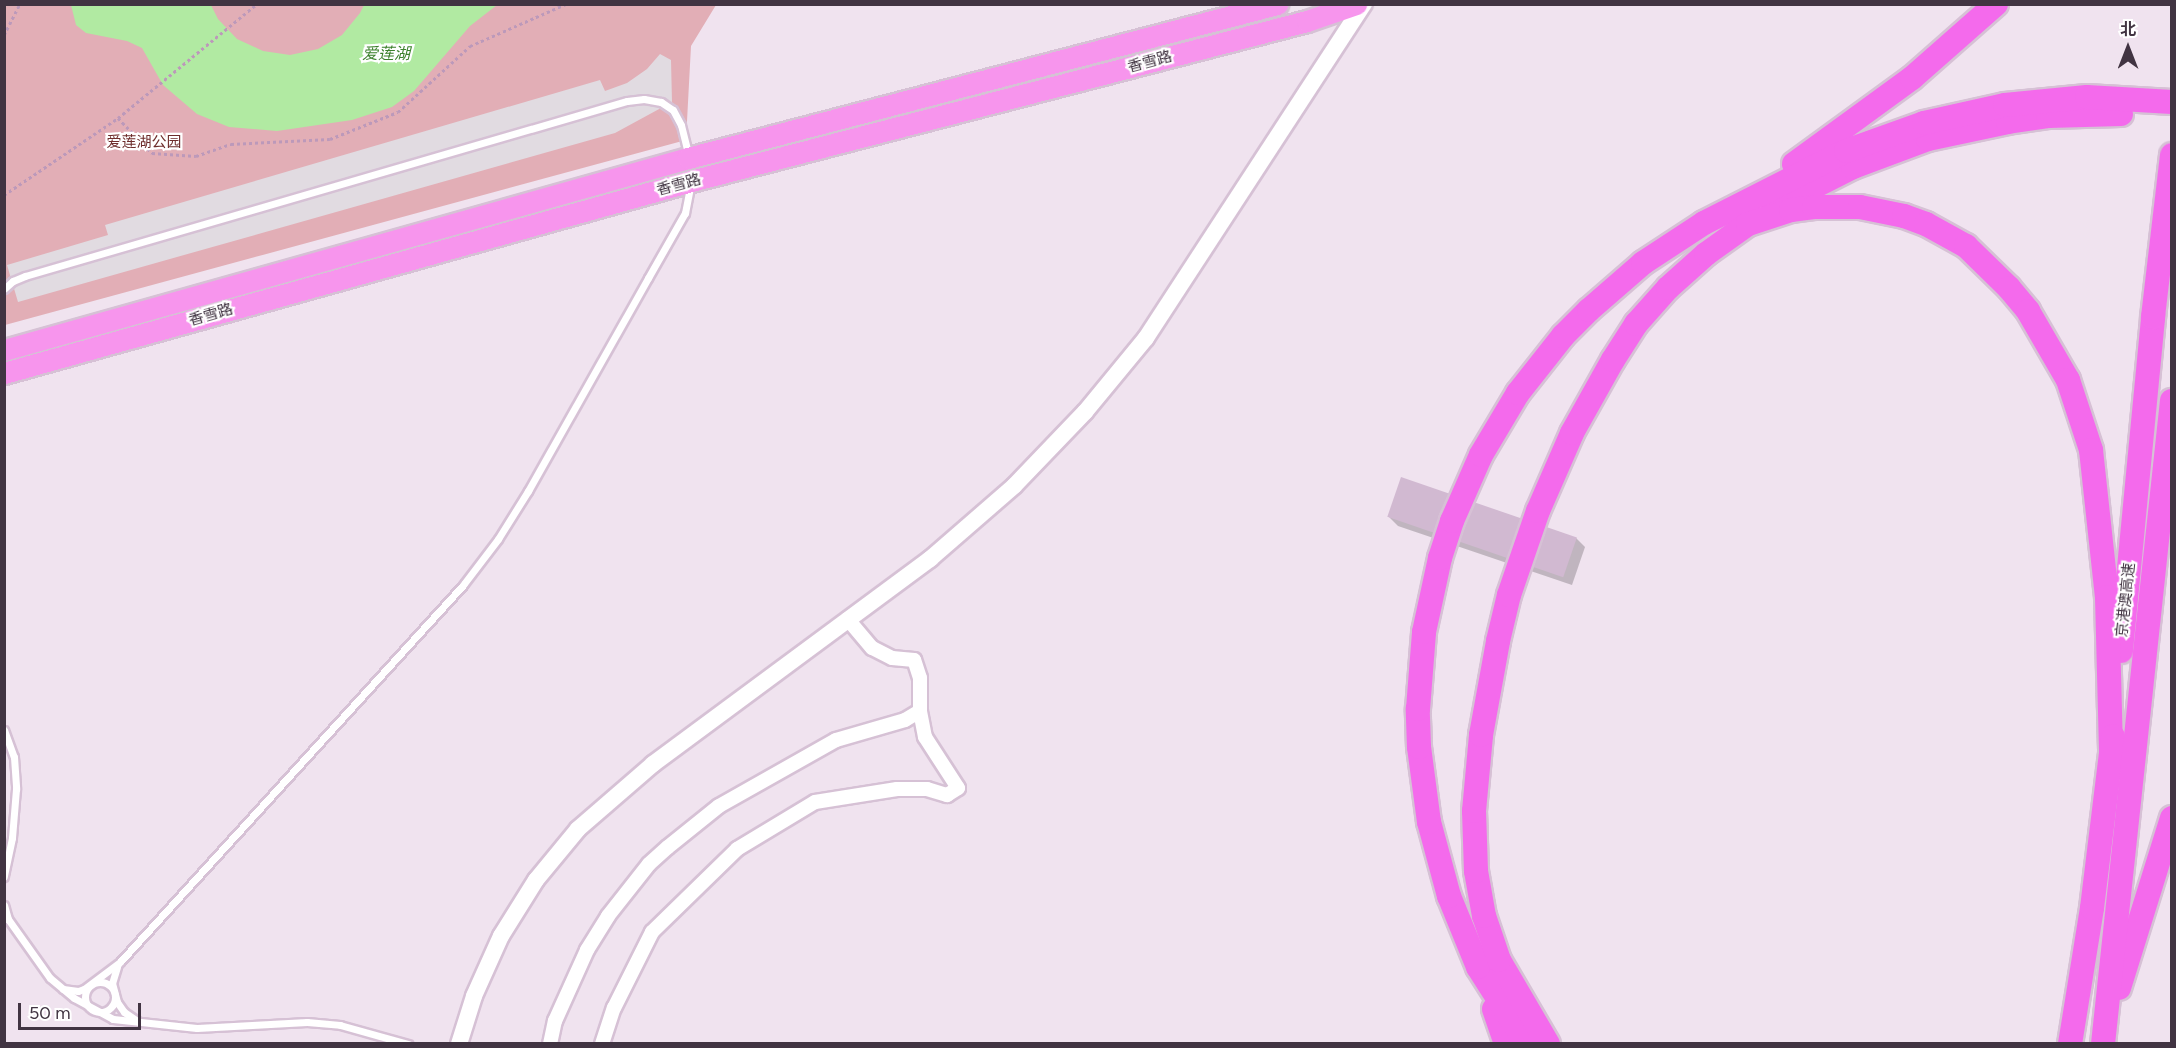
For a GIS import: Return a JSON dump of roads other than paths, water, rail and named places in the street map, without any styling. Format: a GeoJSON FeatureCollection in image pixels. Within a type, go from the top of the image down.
{"type":"FeatureCollection","features":[{"type":"Feature","properties":{"kind":"highway"},"geometry":{"type":"LineString","coordinates":[[1548,1044],[1499,960],[1484,916],[1476,870],[1474,801],[1481,735],[1498,641],[1509,595],[1538,511],[1572,433],[1613,360],[1636,324],[1668,288],[1706,254],[1742,215],[1912,78],[1996,4]]}},
{"type":"Feature","properties":{"kind":"highway"},"geometry":{"type":"LineString","coordinates":[[1506,1044],[1437,860],[1429,822],[1419,747],[1418,709],[1424,632],[1435,576],[1452,521],[1473,471],[1498,423],[1540,364],[1588,310],[1643,263],[1673,242],[1742,215],[1846,151],[1924,123],[1964,113],[2046,99],[2129,106],[2172,117]]}},
{"type":"Feature","properties":{"kind":"highway"},"geometry":{"type":"LineString","coordinates":[[2129,106],[2172,102]]}},
{"type":"Feature","properties":{"kind":"highway","name":"京港澳高速"},"geometry":{"type":"LineString","coordinates":[[2070,1044],[2092,908],[2111,750],[2154,306],[2172,155]]}},
{"type":"Feature","properties":{"kind":"highway"},"geometry":{"type":"LineString","coordinates":[[1742,215],[1814,207],[1860,207],[1904,216],[1926,224],[1965,246],[2009,288],[2028,311],[2049,343],[2068,380],[2091,450],[2104,558],[2111,750]]}},
{"type":"Feature","properties":{"kind":"highway","name":"京港澳高速"},"geometry":{"type":"LineString","coordinates":[[2103,1043],[2172,401]]}},
{"type":"Feature","properties":{"kind":"highway"},"geometry":{"type":"LineString","coordinates":[[2103,1043],[2172,818]]}},
{"type":"Feature","properties":{"kind":"highway"},"geometry":{"type":"LineString","coordinates":[[1478,967],[1527,1044]]}},
{"type":"Feature","properties":{"kind":"main road","name":"香雪路"},"geometry":{"type":"LineString","coordinates":[[4,350],[688,158],[1277,4]]}},
{"type":"Feature","properties":{"kind":"main road","name":"香雪路"},"geometry":{"type":"LineString","coordinates":[[4,373],[691,181],[1307,21],[1356,4]]}},
{"type":"Feature","properties":{"kind":"street"},"geometry":{"type":"LineString","coordinates":[[459,1044],[474,996],[501,936],[536,880],[578,829],[635,778],[930,559],[1006,494],[1053,447],[1117,375],[1146,338],[1364,4]]}},
{"type":"Feature","properties":{"kind":"street"},"geometry":{"type":"LineString","coordinates":[[602,1044],[614,1008],[652,932],[737,849],[814,802],[897,789],[927,789],[947,795],[958,788],[925,737],[920,711],[920,678],[914,660],[892,658],[872,648],[848,619]]}},
{"type":"Feature","properties":{"kind":"street"},"geometry":{"type":"LineString","coordinates":[[550,1044],[555,1021],[587,950],[608,916],[649,864],[728,800],[836,740],[905,720],[920,711]]}},
{"type":"Feature","properties":{"kind":"lane"},"geometry":{"type":"LineString","coordinates":[[4,289],[25,276],[627,101],[644,99],[660,102],[673,110],[684,132],[691,181],[686,213],[498,539],[463,585],[120,962],[92,985],[78,992],[63,989]]}},
{"type":"Feature","properties":{"kind":"lane"},"geometry":{"type":"LineString","coordinates":[[4,730],[14,757],[16,789],[12,838],[4,877]]}},
{"type":"Feature","properties":{"kind":"lane"},"geometry":{"type":"LineString","coordinates":[[4,905],[8,919],[32,957],[63,989],[91,1009],[113,1019],[197,1028],[307,1022],[349,1027],[408,1044]]}},
{"type":"Feature","properties":{"kind":"lane"},"geometry":{"type":"LineString","coordinates":[[91,1009],[100,1012],[108,1009],[114,1002],[112,983],[120,962]]}},
{"type":"Feature","properties":{"kind":"lane"},"geometry":{"type":"LineString","coordinates":[[92,985],[106,983],[124,1012],[143,1023]]}},
{"type":"Feature","properties":{"kind":"lane"},"geometry":{"type":"LineString","coordinates":[[91,1009],[86,996],[92,985]]}},
{"type":"Feature","properties":{"kind":"water","name":"爱莲湖"},"geometry":{"type":"Polygon","coordinates":[[[71,5],[211,5],[218,19],[237,39],[263,51],[290,55],[318,49],[342,35],[364,5],[497,5],[470,26],[414,91],[392,107],[352,120],[277,131],[229,127],[197,114],[163,85],[142,48],[127,41],[86,33],[76,25],[71,5]]]}},
{"type":"Feature","properties":{"kind":"park label","name":"爱莲湖公园"},"geometry":{"type":"Point","coordinates":[144,143]}}]}
